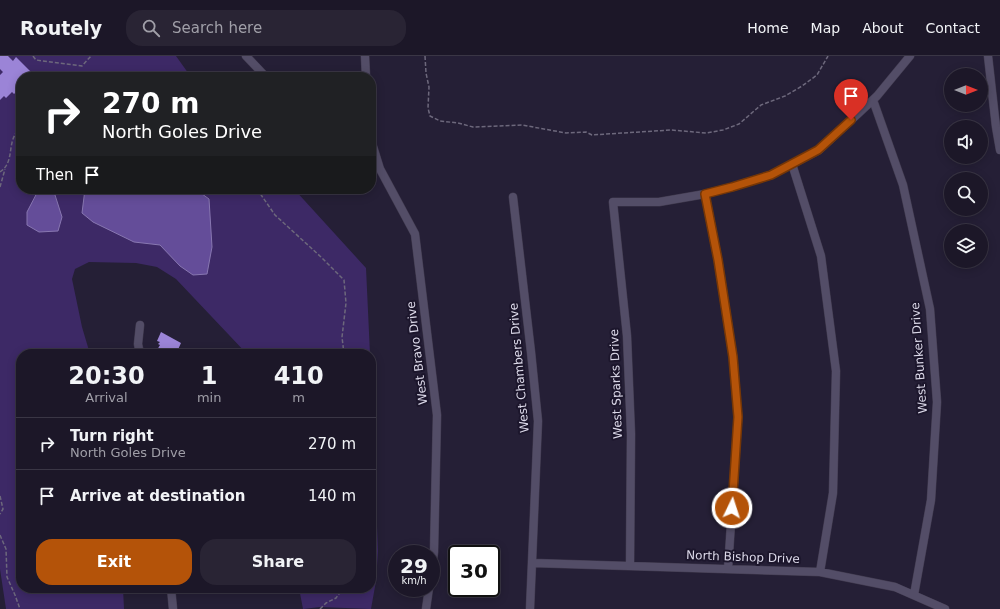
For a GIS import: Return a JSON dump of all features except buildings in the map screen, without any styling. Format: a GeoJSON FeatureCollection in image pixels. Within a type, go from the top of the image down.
{"type":"FeatureCollection","features":[{"type":"Feature","properties":{"kind":"street"},"geometry":{"type":"LineString","coordinates":[[246,56],[261,72]]}},
{"type":"Feature","properties":{"kind":"street"},"geometry":{"type":"LineString","coordinates":[[365,56],[366,72]]}},
{"type":"Feature","properties":{"kind":"street"},"geometry":{"type":"LineString","coordinates":[[728,569],[738,417],[733,357],[718,260],[705,194],[771,175],[818,150],[873,100],[910,56]]}},
{"type":"Feature","properties":{"kind":"street"},"geometry":{"type":"LineString","coordinates":[[988,56],[1000,150]]}},
{"type":"Feature","properties":{"kind":"street","name":"West Bunker Drive"},"geometry":{"type":"LineString","coordinates":[[873,100],[903,185],[930,309],[937,402],[931,500],[914,595]]}},
{"type":"Feature","properties":{"kind":"street","name":"West Bravo Drive"},"geometry":{"type":"LineString","coordinates":[[376,156],[380,169],[401,206],[414,234],[437,415],[434,545]]}},
{"type":"Feature","properties":{"kind":"street"},"geometry":{"type":"LineString","coordinates":[[792,164],[821,256],[836,370],[833,493],[820,572]]}},
{"type":"Feature","properties":{"kind":"street","name":"West Sparks Drive"},"geometry":{"type":"LineString","coordinates":[[630,566],[631,434],[627,336],[613,202],[659,202],[705,194]]}},
{"type":"Feature","properties":{"kind":"street","name":"West Chambers Drive"},"geometry":{"type":"LineString","coordinates":[[513,197],[538,421],[530,609]]}},
{"type":"Feature","properties":{"kind":"street"},"geometry":{"type":"LineString","coordinates":[[139,349],[138,344],[140,325]]}},
{"type":"Feature","properties":{"kind":"street","name":"North Bishop Drive"},"geometry":{"type":"LineString","coordinates":[[533,563],[820,572],[895,587],[945,609]]}},
{"type":"Feature","properties":{"kind":"street"},"geometry":{"type":"LineString","coordinates":[[171,593],[173,609]]}},
{"type":"Feature","properties":{"kind":"street"},"geometry":{"type":"LineString","coordinates":[[426,609],[428,597]]}},
{"type":"Feature","properties":{"kind":"path"},"geometry":{"type":"LineString","coordinates":[[32,56],[36,60],[82,66],[91,56]]}},
{"type":"Feature","properties":{"kind":"path"},"geometry":{"type":"LineString","coordinates":[[425,56],[429,87],[428,108],[430,116],[440,121],[458,123],[473,127],[522,125],[566,133],[586,132],[592,135],[671,130],[706,133],[723,130],[739,124],[761,105],[784,96],[802,86],[817,75],[828,56]]}},
{"type":"Feature","properties":{"kind":"path"},"geometry":{"type":"LineString","coordinates":[[0,187],[5,168],[9,160],[13,139],[16,133]]}},
{"type":"Feature","properties":{"kind":"path"},"geometry":{"type":"LineString","coordinates":[[0,172],[5,168]]}},
{"type":"Feature","properties":{"kind":"path"},"geometry":{"type":"LineString","coordinates":[[260,194],[275,215],[321,256],[344,280],[346,303],[342,337],[343,349]]}},
{"type":"Feature","properties":{"kind":"path"},"geometry":{"type":"LineString","coordinates":[[0,496],[2,509],[0,514]]}},
{"type":"Feature","properties":{"kind":"path"},"geometry":{"type":"LineString","coordinates":[[0,534],[6,549],[7,577],[20,609]]}},
{"type":"Feature","properties":{"kind":"path"},"geometry":{"type":"LineString","coordinates":[[320,609],[326,603],[336,598],[340,593]]}},
{"type":"Feature","properties":{"kind":"shaded area"},"geometry":{"type":"Polygon","coordinates":[[[0,56],[176,56],[187,72],[16,72],[16,194],[299,194],[366,268],[370,349],[242,349],[176,279],[157,267],[136,263],[89,262],[75,269],[72,279],[82,327],[89,349],[16,349],[16,593],[123,593],[124,609],[6,609],[0,569],[0,56]]]}},
{"type":"Feature","properties":{"kind":"shaded area"},"geometry":{"type":"Polygon","coordinates":[[[36,194],[54,194],[62,217],[58,231],[39,232],[27,225],[27,212],[36,194]]]}},
{"type":"Feature","properties":{"kind":"shaded area"},"geometry":{"type":"Polygon","coordinates":[[[84,194],[202,194],[209,199],[212,247],[207,274],[193,275],[180,266],[160,245],[134,242],[93,222],[82,213],[84,194]]]}},
{"type":"Feature","properties":{"kind":"shaded area"},"geometry":{"type":"Polygon","coordinates":[[[376,501],[378,551],[376,581],[376,501]]]}},
{"type":"Feature","properties":{"kind":"shaded area"},"geometry":{"type":"Polygon","coordinates":[[[300,593],[374,593],[371,609],[320,607],[303,609],[300,593]]]}},
{"type":"Feature","properties":{"kind":"route"},"geometry":{"type":"LineString","coordinates":[[732,508],[738,417],[733,357],[718,260],[705,194],[771,175],[818,150],[851,120]]}}]}
